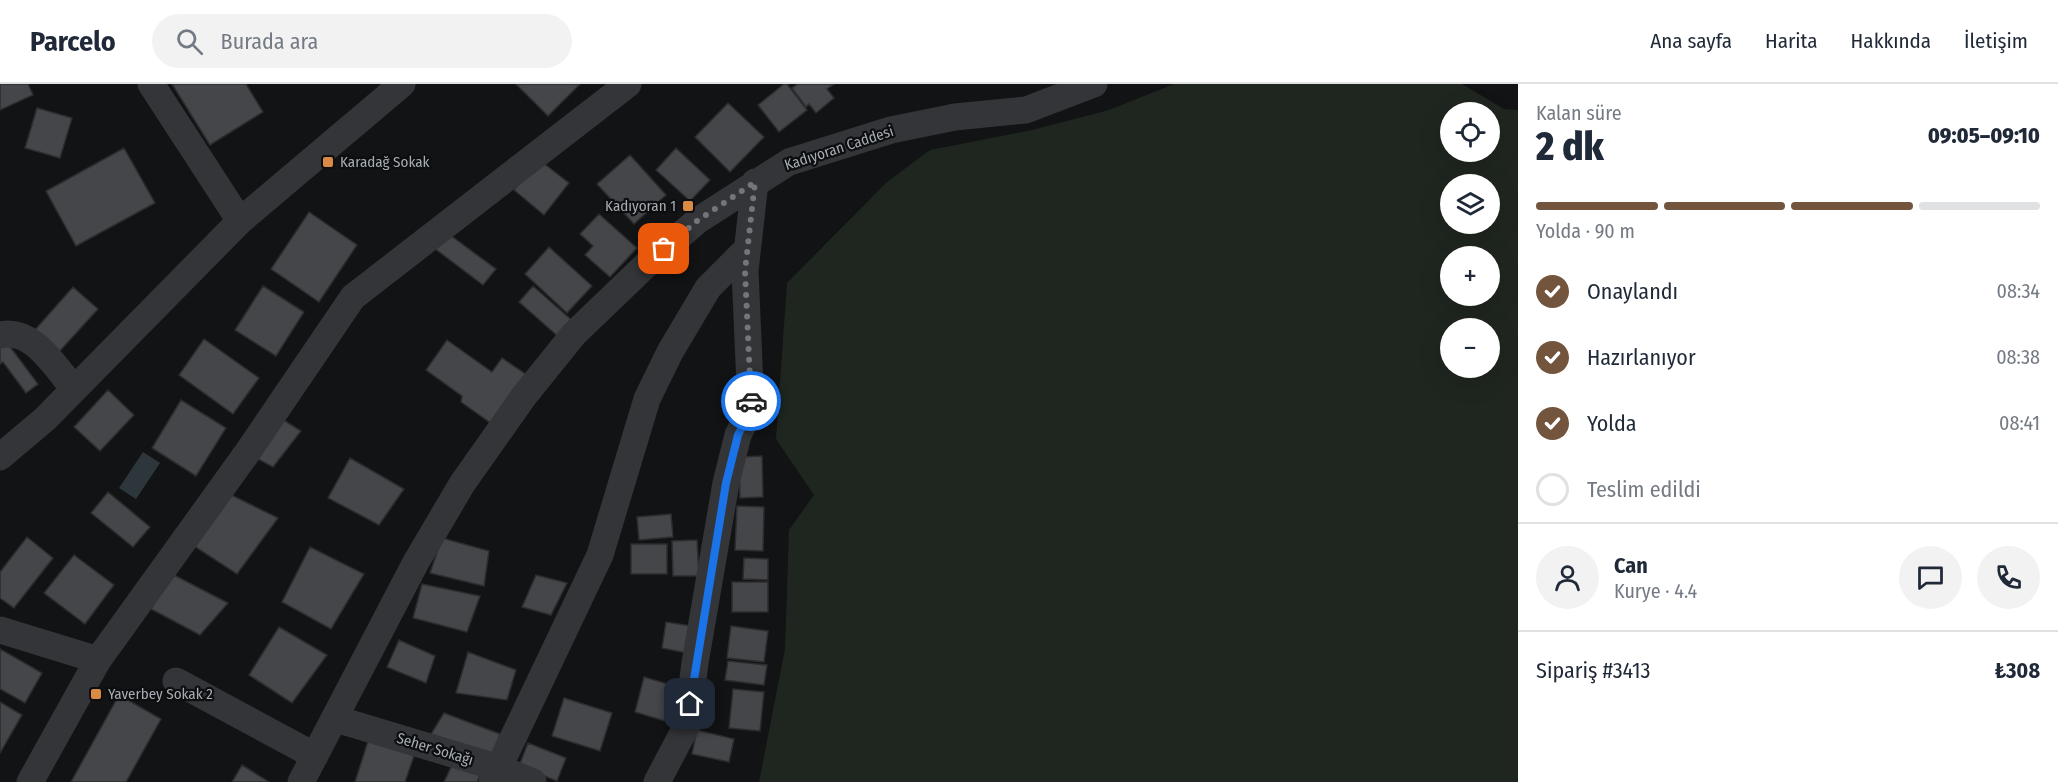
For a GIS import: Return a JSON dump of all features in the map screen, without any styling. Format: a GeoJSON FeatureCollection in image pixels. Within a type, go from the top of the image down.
{"type":"FeatureCollection","features":[{"type":"Feature","properties":{"kind":"street"},"geometry":{"type":"LineString","coordinates":[[152,84],[240,221]]}},
{"type":"Feature","properties":{"kind":"street"},"geometry":{"type":"LineString","coordinates":[[0,457],[45,419],[240,221],[402,84]]}},
{"type":"Feature","properties":{"kind":"street"},"geometry":{"type":"LineString","coordinates":[[30,782],[99,660],[247,453],[353,297],[628,84]]}},
{"type":"Feature","properties":{"kind":"street","name":"Kadıyoran Caddesi"},"geometry":{"type":"LineString","coordinates":[[302,782],[416,562],[462,484],[524,396],[573,334],[647,264],[689,228],[755,182],[789,162],[891,130],[955,117],[1026,110],[1094,84]]}},
{"type":"Feature","properties":{"kind":"street"},"geometry":{"type":"LineString","coordinates":[[657,782],[687,725],[726,483],[738,435],[751,409],[745,271],[755,182]]}},
{"type":"Feature","properties":{"kind":"street"},"geometry":{"type":"LineString","coordinates":[[495,775],[600,555],[647,399],[670,352],[708,288],[747,249]]}},
{"type":"Feature","properties":{"kind":"street"},"geometry":{"type":"LineString","coordinates":[[0,335],[21,336],[32,342],[74,388]]}},
{"type":"Feature","properties":{"kind":"street"},"geometry":{"type":"LineString","coordinates":[[0,630],[99,660]]}},
{"type":"Feature","properties":{"kind":"street"},"geometry":{"type":"LineString","coordinates":[[176,681],[315,756]]}},
{"type":"Feature","properties":{"kind":"street","name":"Seher Sokağı"},"geometry":{"type":"LineString","coordinates":[[336,719],[495,775],[533,782]]}},
{"type":"Feature","properties":{"kind":"shaded area"},"geometry":{"type":"Polygon","coordinates":[[[1174,84],[1462,84],[1492,102],[1440,102],[1440,162],[1500,162],[1500,107],[1518,110],[1518,782],[759,782],[785,649],[789,530],[814,495],[776,439],[787,283],[887,182],[930,150],[1032,130],[1109,110],[1174,84]]]}},
{"type":"Feature","properties":{"kind":"shaded area"},"geometry":{"type":"Polygon","coordinates":[[[143,452],[160,463],[136,499],[119,488],[143,452]]]}},
{"type":"Feature","properties":{"kind":"building"},"geometry":{"type":"Polygon","coordinates":[[[0,84],[28,84],[33,95],[0,110],[0,84]]]}},
{"type":"Feature","properties":{"kind":"building"},"geometry":{"type":"Polygon","coordinates":[[[172,84],[246,84],[263,112],[210,145],[172,84]]]}},
{"type":"Feature","properties":{"kind":"building"},"geometry":{"type":"Polygon","coordinates":[[[516,84],[580,84],[548,116],[516,84]]]}},
{"type":"Feature","properties":{"kind":"building"},"geometry":{"type":"Polygon","coordinates":[[[787,84],[807,110],[779,132],[758,105],[787,84]]]}},
{"type":"Feature","properties":{"kind":"building"},"geometry":{"type":"Polygon","coordinates":[[[798,84],[834,84],[827,89],[834,98],[816,113],[809,104],[806,107],[792,88],[798,84]]]}},
{"type":"Feature","properties":{"kind":"building"},"geometry":{"type":"Polygon","coordinates":[[[728,103],[764,137],[730,172],[695,137],[728,103]]]}},
{"type":"Feature","properties":{"kind":"building"},"geometry":{"type":"Polygon","coordinates":[[[37,108],[72,118],[60,158],[25,148],[37,108]]]}},
{"type":"Feature","properties":{"kind":"building"},"geometry":{"type":"Polygon","coordinates":[[[124,148],[155,203],[76,246],[46,191],[124,148]]]}},
{"type":"Feature","properties":{"kind":"building"},"geometry":{"type":"Polygon","coordinates":[[[676,148],[710,180],[690,201],[656,170],[676,148]]]}},
{"type":"Feature","properties":{"kind":"building"},"geometry":{"type":"Polygon","coordinates":[[[630,155],[666,195],[634,224],[597,184],[630,155]]]}},
{"type":"Feature","properties":{"kind":"building"},"geometry":{"type":"Polygon","coordinates":[[[538,159],[569,183],[544,215],[514,190],[538,159]]]}},
{"type":"Feature","properties":{"kind":"building"},"geometry":{"type":"Polygon","coordinates":[[[309,212],[357,245],[319,302],[271,269],[309,212]]]}},
{"type":"Feature","properties":{"kind":"building"},"geometry":{"type":"Polygon","coordinates":[[[599,214],[637,248],[610,277],[585,255],[593,246],[580,234],[599,214]]]}},
{"type":"Feature","properties":{"kind":"building"},"geometry":{"type":"Polygon","coordinates":[[[446,232],[496,269],[483,285],[434,248],[446,232]]]}},
{"type":"Feature","properties":{"kind":"building"},"geometry":{"type":"Polygon","coordinates":[[[549,247],[592,286],[567,313],[525,274],[549,247]]]}},
{"type":"Feature","properties":{"kind":"building"},"geometry":{"type":"Polygon","coordinates":[[[263,286],[304,312],[276,356],[235,330],[263,286]]]}},
{"type":"Feature","properties":{"kind":"building"},"geometry":{"type":"Polygon","coordinates":[[[533,286],[575,323],[561,339],[519,302],[533,286]]]}},
{"type":"Feature","properties":{"kind":"building"},"geometry":{"type":"Polygon","coordinates":[[[73,287],[98,309],[58,353],[34,331],[73,287]]]}},
{"type":"Feature","properties":{"kind":"building"},"geometry":{"type":"Polygon","coordinates":[[[204,339],[259,378],[233,414],[179,375],[204,339]]]}},
{"type":"Feature","properties":{"kind":"building"},"geometry":{"type":"Polygon","coordinates":[[[447,340],[492,372],[502,358],[527,375],[492,424],[461,402],[462,396],[426,370],[447,340]]]}},
{"type":"Feature","properties":{"kind":"building"},"geometry":{"type":"Polygon","coordinates":[[[8,344],[38,384],[26,393],[3,362],[0,364],[0,346],[8,344]]]}},
{"type":"Feature","properties":{"kind":"building"},"geometry":{"type":"Polygon","coordinates":[[[108,390],[134,415],[100,451],[74,427],[108,390]]]}},
{"type":"Feature","properties":{"kind":"building"},"geometry":{"type":"Polygon","coordinates":[[[181,400],[226,428],[196,476],[152,448],[181,400]]]}},
{"type":"Feature","properties":{"kind":"building"},"geometry":{"type":"Polygon","coordinates":[[[274,414],[301,431],[273,467],[247,453],[274,414]]]}},
{"type":"Feature","properties":{"kind":"building"},"geometry":{"type":"Polygon","coordinates":[[[762,456],[763,497],[740,498],[739,457],[762,456]]]}},
{"type":"Feature","properties":{"kind":"building"},"geometry":{"type":"Polygon","coordinates":[[[350,458],[404,489],[379,525],[328,498],[350,458]]]}},
{"type":"Feature","properties":{"kind":"building"},"geometry":{"type":"Polygon","coordinates":[[[223,491],[278,518],[237,574],[191,544],[223,491]]]}},
{"type":"Feature","properties":{"kind":"building"},"geometry":{"type":"Polygon","coordinates":[[[108,492],[150,527],[133,547],[91,513],[108,492]]]}},
{"type":"Feature","properties":{"kind":"building"},"geometry":{"type":"Polygon","coordinates":[[[737,506],[764,507],[763,551],[735,550],[737,506]]]}},
{"type":"Feature","properties":{"kind":"building"},"geometry":{"type":"Polygon","coordinates":[[[671,514],[673,537],[639,540],[637,517],[671,514]]]}},
{"type":"Feature","properties":{"kind":"building"},"geometry":{"type":"Polygon","coordinates":[[[27,537],[53,558],[14,608],[0,598],[0,572],[27,537]]]}},
{"type":"Feature","properties":{"kind":"building"},"geometry":{"type":"Polygon","coordinates":[[[442,538],[489,551],[484,586],[430,573],[442,538]]]}},
{"type":"Feature","properties":{"kind":"building"},"geometry":{"type":"Polygon","coordinates":[[[697,540],[699,576],[673,576],[672,541],[697,540]]]}},
{"type":"Feature","properties":{"kind":"building"},"geometry":{"type":"Polygon","coordinates":[[[631,544],[667,544],[667,574],[631,574],[631,544]]]}},
{"type":"Feature","properties":{"kind":"building"},"geometry":{"type":"Polygon","coordinates":[[[310,547],[364,574],[331,629],[282,602],[310,547]]]}},
{"type":"Feature","properties":{"kind":"building"},"geometry":{"type":"Polygon","coordinates":[[[74,555],[114,585],[85,624],[44,593],[74,555]]]}},
{"type":"Feature","properties":{"kind":"building"},"geometry":{"type":"Polygon","coordinates":[[[744,558],[768,559],[768,580],[743,579],[744,558]]]}},
{"type":"Feature","properties":{"kind":"building"},"geometry":{"type":"Polygon","coordinates":[[[172,574],[228,603],[200,635],[151,609],[172,574]]]}},
{"type":"Feature","properties":{"kind":"building"},"geometry":{"type":"Polygon","coordinates":[[[536,575],[567,583],[551,615],[522,607],[536,575]]]}},
{"type":"Feature","properties":{"kind":"building"},"geometry":{"type":"Polygon","coordinates":[[[732,582],[768,582],[768,612],[732,612],[732,582]]]}},
{"type":"Feature","properties":{"kind":"building"},"geometry":{"type":"Polygon","coordinates":[[[422,584],[480,596],[467,632],[413,618],[422,584]]]}},
{"type":"Feature","properties":{"kind":"building"},"geometry":{"type":"Polygon","coordinates":[[[666,622],[692,626],[687,653],[662,648],[666,622]]]}},
{"type":"Feature","properties":{"kind":"building"},"geometry":{"type":"Polygon","coordinates":[[[731,626],[768,631],[764,662],[727,658],[731,626]]]}},
{"type":"Feature","properties":{"kind":"building"},"geometry":{"type":"Polygon","coordinates":[[[279,627],[327,655],[292,703],[249,675],[279,627]]]}},
{"type":"Feature","properties":{"kind":"building"},"geometry":{"type":"Polygon","coordinates":[[[399,640],[435,656],[426,683],[387,667],[399,640]]]}},
{"type":"Feature","properties":{"kind":"building"},"geometry":{"type":"Polygon","coordinates":[[[0,649],[42,673],[25,703],[0,689],[0,649]]]}},
{"type":"Feature","properties":{"kind":"building"},"geometry":{"type":"Polygon","coordinates":[[[468,652],[516,670],[507,700],[456,693],[468,652]]]}},
{"type":"Feature","properties":{"kind":"building"},"geometry":{"type":"Polygon","coordinates":[[[728,661],[767,665],[764,685],[725,680],[728,661]]]}},
{"type":"Feature","properties":{"kind":"building"},"geometry":{"type":"Polygon","coordinates":[[[644,677],[685,689],[675,724],[635,712],[644,677]]]}},
{"type":"Feature","properties":{"kind":"building"},"geometry":{"type":"Polygon","coordinates":[[[733,689],[764,692],[760,731],[729,728],[733,689]]]}},
{"type":"Feature","properties":{"kind":"building"},"geometry":{"type":"Polygon","coordinates":[[[119,695],[161,719],[126,782],[71,782],[119,695]]]}},
{"type":"Feature","properties":{"kind":"building"},"geometry":{"type":"Polygon","coordinates":[[[564,698],[612,713],[600,751],[552,736],[564,698]]]}},
{"type":"Feature","properties":{"kind":"building"},"geometry":{"type":"Polygon","coordinates":[[[0,702],[22,715],[0,753],[0,702]]]}},
{"type":"Feature","properties":{"kind":"building"},"geometry":{"type":"Polygon","coordinates":[[[444,713],[500,734],[492,756],[431,734],[444,713]]]}},
{"type":"Feature","properties":{"kind":"building"},"geometry":{"type":"Polygon","coordinates":[[[697,730],[734,739],[729,762],[692,754],[697,730]]]}},
{"type":"Feature","properties":{"kind":"building"},"geometry":{"type":"Polygon","coordinates":[[[369,738],[415,753],[405,782],[355,782],[369,738]]]}},
{"type":"Feature","properties":{"kind":"building"},"geometry":{"type":"Polygon","coordinates":[[[528,743],[566,758],[557,781],[519,766],[528,743]]]}},
{"type":"Feature","properties":{"kind":"building"},"geometry":{"type":"Polygon","coordinates":[[[454,761],[481,773],[477,782],[444,782],[454,761]]]}},
{"type":"Feature","properties":{"kind":"building"},"geometry":{"type":"Polygon","coordinates":[[[242,765],[269,782],[232,782],[242,765]]]}},
{"type":"Feature","properties":{"kind":"way so far"},"geometry":{"type":"LineString","coordinates":[[664,249],[697,221],[755,182],[745,271],[751,401]]}},
{"type":"Feature","properties":{"kind":"place","name":"Karadağ Sokak"},"geometry":{"type":"Point","coordinates":[328,162]}},
{"type":"Feature","properties":{"kind":"place","name":"Kadıyoran 1"},"geometry":{"type":"Point","coordinates":[688,206]}},
{"type":"Feature","properties":{"kind":"place","name":"Yaverbey Sokak 2"},"geometry":{"type":"Point","coordinates":[96,694]}},
{"type":"Feature","properties":{"kind":"route"},"geometry":{"type":"LineString","coordinates":[[690,704],[726,483],[738,435],[751,409],[751,401]]}}]}
